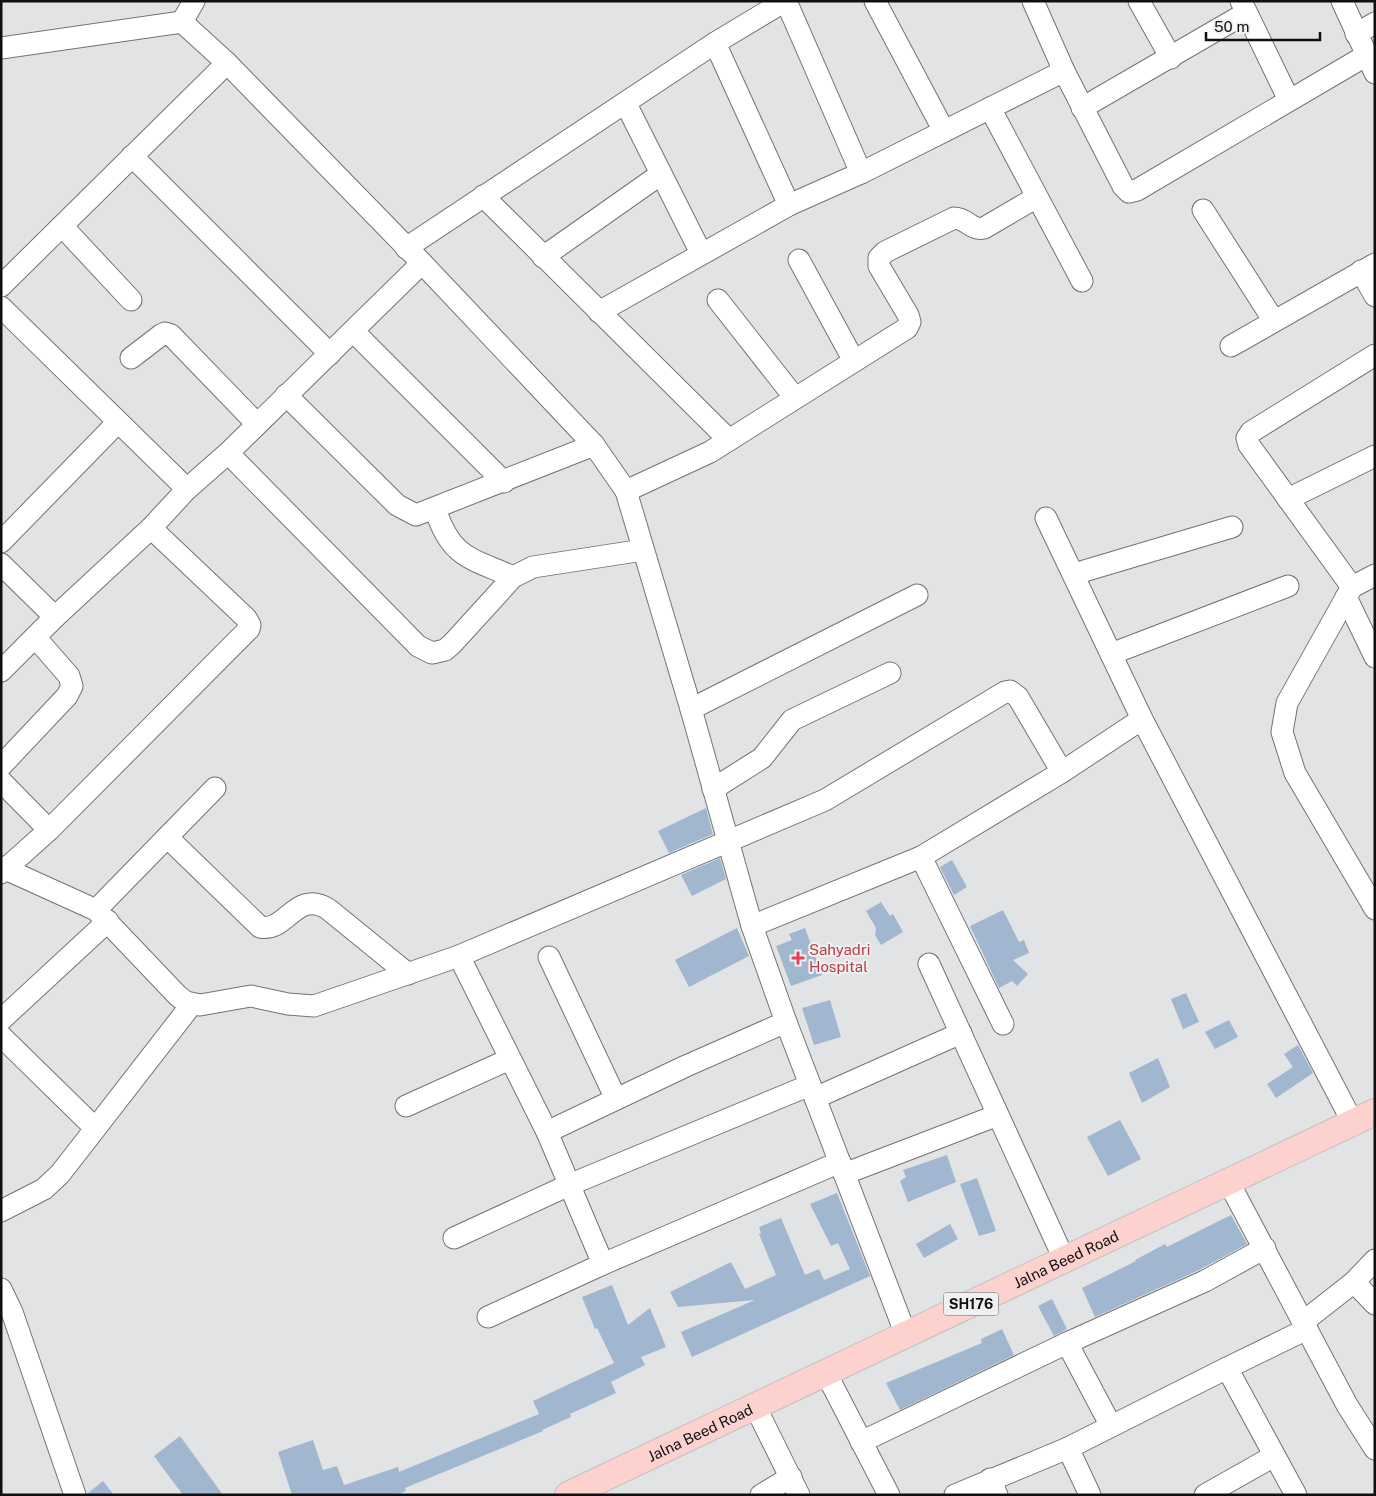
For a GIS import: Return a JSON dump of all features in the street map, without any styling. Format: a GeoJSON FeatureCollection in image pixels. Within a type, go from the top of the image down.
{"type":"FeatureCollection","features":[{"type":"Feature","properties":{"kind":"main road","name":"Jalna Beed Road"},"geometry":{"type":"LineString","coordinates":[[568,1495],[1364,1117]]}},
{"type":"Feature","properties":{"kind":"street"},"geometry":{"type":"LineString","coordinates":[[182,22],[194,1]]}},
{"type":"Feature","properties":{"kind":"street"},"geometry":{"type":"LineString","coordinates":[[406,248],[626,104],[715,43],[786,1],[861,173]]}},
{"type":"Feature","properties":{"kind":"street"},"geometry":{"type":"LineString","coordinates":[[875,1],[944,131]]}},
{"type":"Feature","properties":{"kind":"street"},"geometry":{"type":"LineString","coordinates":[[1033,1],[1082,108],[1123,186],[1129,192],[1133,192],[1289,100],[1371,64],[1342,1]]}},
{"type":"Feature","properties":{"kind":"street"},"geometry":{"type":"LineString","coordinates":[[1139,1],[1170,58]]}},
{"type":"Feature","properties":{"kind":"street"},"geometry":{"type":"LineString","coordinates":[[1082,108],[1170,58],[1244,7],[1289,100]]}},
{"type":"Feature","properties":{"kind":"street"},"geometry":{"type":"LineString","coordinates":[[1,48],[182,22]]}},
{"type":"Feature","properties":{"kind":"street"},"geometry":{"type":"LineString","coordinates":[[182,22],[227,63],[422,263],[594,445],[626,491],[691,709],[752,926],[786,1022],[906,1335]]}},
{"type":"Feature","properties":{"kind":"street"},"geometry":{"type":"LineString","coordinates":[[1356,34],[1375,23]]}},
{"type":"Feature","properties":{"kind":"street"},"geometry":{"type":"LineString","coordinates":[[715,43],[789,205]]}},
{"type":"Feature","properties":{"kind":"street"},"geometry":{"type":"LineString","coordinates":[[1,286],[227,63]]}},
{"type":"Feature","properties":{"kind":"street"},"geometry":{"type":"LineString","coordinates":[[599,312],[789,205],[861,173],[1064,71]]}},
{"type":"Feature","properties":{"kind":"street"},"geometry":{"type":"LineString","coordinates":[[626,104],[701,253]]}},
{"type":"Feature","properties":{"kind":"street"},"geometry":{"type":"LineString","coordinates":[[990,108],[1082,281]]}},
{"type":"Feature","properties":{"kind":"street"},"geometry":{"type":"LineString","coordinates":[[132,156],[330,354]]}},
{"type":"Feature","properties":{"kind":"street"},"geometry":{"type":"LineString","coordinates":[[543,257],[661,174]]}},
{"type":"Feature","properties":{"kind":"street"},"geometry":{"type":"LineString","coordinates":[[483,196],[729,440]]}},
{"type":"Feature","properties":{"kind":"street"},"geometry":{"type":"LineString","coordinates":[[626,491],[710,452],[910,325],[908,315],[879,266],[878,261],[882,254],[954,218],[962,218],[975,228],[984,228],[1037,197]]}},
{"type":"Feature","properties":{"kind":"street"},"geometry":{"type":"LineString","coordinates":[[1203,210],[1274,321]]}},
{"type":"Feature","properties":{"kind":"street"},"geometry":{"type":"LineString","coordinates":[[62,226],[131,300]]}},
{"type":"Feature","properties":{"kind":"street"},"geometry":{"type":"LineString","coordinates":[[799,260],[854,361]]}},
{"type":"Feature","properties":{"kind":"street"},"geometry":{"type":"LineString","coordinates":[[1,671],[55,616],[151,528],[187,489],[330,354],[422,263]]}},
{"type":"Feature","properties":{"kind":"street"},"geometry":{"type":"LineString","coordinates":[[1231,346],[1368,267],[1375,296]]}},
{"type":"Feature","properties":{"kind":"street"},"geometry":{"type":"LineString","coordinates":[[718,300],[795,398]]}},
{"type":"Feature","properties":{"kind":"street"},"geometry":{"type":"LineString","coordinates":[[1,307],[187,489]]}},
{"type":"Feature","properties":{"kind":"street"},"geometry":{"type":"LineString","coordinates":[[353,331],[504,482]]}},
{"type":"Feature","properties":{"kind":"street"},"geometry":{"type":"LineString","coordinates":[[131,358],[161,335],[165,333],[171,335],[256,424]]}},
{"type":"Feature","properties":{"kind":"street"},"geometry":{"type":"LineString","coordinates":[[1375,355],[1249,434],[1247,438],[1249,445],[1349,592],[1375,657]]}},
{"type":"Feature","properties":{"kind":"street"},"geometry":{"type":"LineString","coordinates":[[286,395],[396,505],[416,515],[594,445]]}},
{"type":"Feature","properties":{"kind":"street"},"geometry":{"type":"LineString","coordinates":[[1,542],[118,422]]}},
{"type":"Feature","properties":{"kind":"street"},"geometry":{"type":"LineString","coordinates":[[228,452],[426,652],[438,653],[452,644],[513,577],[533,567],[643,550]]}},
{"type":"Feature","properties":{"kind":"street"},"geometry":{"type":"LineString","coordinates":[[1288,500],[1375,456]]}},
{"type":"Feature","properties":{"kind":"street"},"geometry":{"type":"LineString","coordinates":[[435,509],[443,533],[453,547],[462,554],[513,577]]}},
{"type":"Feature","properties":{"kind":"street"},"geometry":{"type":"LineString","coordinates":[[1046,518],[1142,719],[1364,1117]]}},
{"type":"Feature","properties":{"kind":"street"},"geometry":{"type":"LineString","coordinates":[[1074,574],[1232,527]]}},
{"type":"Feature","properties":{"kind":"street"},"geometry":{"type":"LineString","coordinates":[[151,528],[246,618],[250,625],[249,629],[49,830],[2,870],[102,916],[178,996],[192,1004],[208,1004],[251,996],[288,1004],[314,1006],[459,956],[728,843],[845,790],[1005,692],[1015,693],[1018,697],[1062,772]]}},
{"type":"Feature","properties":{"kind":"street"},"geometry":{"type":"LineString","coordinates":[[1,564],[55,616]]}},
{"type":"Feature","properties":{"kind":"street"},"geometry":{"type":"LineString","coordinates":[[1375,575],[1349,592],[1287,703],[1282,732],[1295,773],[1375,909]]}},
{"type":"Feature","properties":{"kind":"street"},"geometry":{"type":"LineString","coordinates":[[1111,654],[1288,586]]}},
{"type":"Feature","properties":{"kind":"street"},"geometry":{"type":"LineString","coordinates":[[691,709],[916,595]]}},
{"type":"Feature","properties":{"kind":"street"},"geometry":{"type":"LineString","coordinates":[[1,766],[66,696],[72,686],[69,676],[35,637]]}},
{"type":"Feature","properties":{"kind":"street"},"geometry":{"type":"LineString","coordinates":[[713,788],[762,758],[792,720],[890,673]]}},
{"type":"Feature","properties":{"kind":"street"},"geometry":{"type":"LineString","coordinates":[[752,926],[921,857],[1062,772],[1142,719]]}},
{"type":"Feature","properties":{"kind":"street"},"geometry":{"type":"LineString","coordinates":[[1,781],[49,830]]}},
{"type":"Feature","properties":{"kind":"street"},"geometry":{"type":"LineString","coordinates":[[1,1020],[102,916],[167,837],[214,788]]}},
{"type":"Feature","properties":{"kind":"street"},"geometry":{"type":"LineString","coordinates":[[167,837],[260,927],[268,927],[305,904],[316,903],[328,909],[408,974]]}},
{"type":"Feature","properties":{"kind":"street"},"geometry":{"type":"LineString","coordinates":[[921,857],[1003,1024]]}},
{"type":"Feature","properties":{"kind":"street"},"geometry":{"type":"LineString","coordinates":[[459,956],[547,1132],[603,1264]]}},
{"type":"Feature","properties":{"kind":"street"},"geometry":{"type":"LineString","coordinates":[[548,957],[616,1099]]}},
{"type":"Feature","properties":{"kind":"street"},"geometry":{"type":"LineString","coordinates":[[929,964],[1064,1259]]}},
{"type":"Feature","properties":{"kind":"street"},"geometry":{"type":"LineString","coordinates":[[1,1211],[51,1183],[192,1004]]}},
{"type":"Feature","properties":{"kind":"street"},"geometry":{"type":"LineString","coordinates":[[547,1132],[786,1022]]}},
{"type":"Feature","properties":{"kind":"street"},"geometry":{"type":"LineString","coordinates":[[454,1238],[569,1185],[961,1033]]}},
{"type":"Feature","properties":{"kind":"street"},"geometry":{"type":"LineString","coordinates":[[1,1036],[95,1128]]}},
{"type":"Feature","properties":{"kind":"street"},"geometry":{"type":"LineString","coordinates":[[406,1106],[510,1059]]}},
{"type":"Feature","properties":{"kind":"street"},"geometry":{"type":"LineString","coordinates":[[488,1317],[603,1264],[842,1168],[998,1115]]}},
{"type":"Feature","properties":{"kind":"street"},"geometry":{"type":"LineString","coordinates":[[1228,1182],[1266,1248],[1347,1404],[1375,1449]]}},
{"type":"Feature","properties":{"kind":"street"},"geometry":{"type":"LineString","coordinates":[[861,1442],[1068,1343],[1205,1281],[1266,1248]]}},
{"type":"Feature","properties":{"kind":"street"},"geometry":{"type":"LineString","coordinates":[[955,1495],[994,1487],[1227,1368],[1305,1325],[1354,1282],[1375,1260]]}},
{"type":"Feature","properties":{"kind":"street"},"geometry":{"type":"LineString","coordinates":[[1354,1282],[1375,1304]]}},
{"type":"Feature","properties":{"kind":"street"},"geometry":{"type":"LineString","coordinates":[[1,1289],[12,1312],[75,1495]]}},
{"type":"Feature","properties":{"kind":"street"},"geometry":{"type":"LineString","coordinates":[[1068,1343],[1111,1426]]}},
{"type":"Feature","properties":{"kind":"street"},"geometry":{"type":"LineString","coordinates":[[1227,1368],[1296,1495]]}},
{"type":"Feature","properties":{"kind":"street"},"geometry":{"type":"LineString","coordinates":[[826,1372],[889,1495]]}},
{"type":"Feature","properties":{"kind":"street"},"geometry":{"type":"LineString","coordinates":[[755,1406],[795,1486],[761,1495]]}},
{"type":"Feature","properties":{"kind":"street"},"geometry":{"type":"LineString","coordinates":[[1068,1448],[1090,1495]]}},
{"type":"Feature","properties":{"kind":"street"},"geometry":{"type":"LineString","coordinates":[[1205,1495],[1274,1456]]}},
{"type":"Feature","properties":{"kind":"building"},"geometry":{"type":"Polygon","coordinates":[[[706,808],[713,834],[669,853],[658,831],[706,808]]]}},
{"type":"Feature","properties":{"kind":"building"},"geometry":{"type":"Polygon","coordinates":[[[720,858],[726,879],[692,896],[681,875],[720,858]]]}},
{"type":"Feature","properties":{"kind":"building"},"geometry":{"type":"Polygon","coordinates":[[[952,860],[967,887],[954,895],[940,867],[952,860]]]}},
{"type":"Feature","properties":{"kind":"building"},"geometry":{"type":"Polygon","coordinates":[[[881,902],[890,916],[893,914],[903,932],[881,945],[875,935],[876,928],[866,911],[881,902]]]}},
{"type":"Feature","properties":{"kind":"building"},"geometry":{"type":"Polygon","coordinates":[[[1003,910],[1019,942],[1024,940],[1029,953],[1013,960],[1028,974],[1017,986],[1012,981],[999,988],[970,926],[1003,910]]]}},
{"type":"Feature","properties":{"kind":"building"},"geometry":{"type":"Polygon","coordinates":[[[737,928],[749,956],[689,987],[675,960],[737,928]]]}},
{"type":"Feature","properties":{"kind":"building"},"geometry":{"type":"Polygon","coordinates":[[[805,928],[822,975],[791,986],[776,946],[792,940],[789,934],[805,928]]]}},
{"type":"Feature","properties":{"kind":"building"},"geometry":{"type":"Polygon","coordinates":[[[1186,993],[1199,1022],[1183,1029],[1171,999],[1186,993]]]}},
{"type":"Feature","properties":{"kind":"building"},"geometry":{"type":"Polygon","coordinates":[[[830,1000],[841,1037],[814,1045],[802,1008],[830,1000]]]}},
{"type":"Feature","properties":{"kind":"building"},"geometry":{"type":"Polygon","coordinates":[[[1229,1020],[1238,1037],[1215,1049],[1205,1032],[1229,1020]]]}},
{"type":"Feature","properties":{"kind":"building"},"geometry":{"type":"Polygon","coordinates":[[[1298,1045],[1313,1073],[1276,1098],[1267,1084],[1293,1067],[1284,1054],[1298,1045]]]}},
{"type":"Feature","properties":{"kind":"building"},"geometry":{"type":"Polygon","coordinates":[[[1158,1058],[1170,1087],[1142,1103],[1129,1073],[1158,1058]]]}},
{"type":"Feature","properties":{"kind":"building"},"geometry":{"type":"Polygon","coordinates":[[[1120,1120],[1141,1159],[1108,1176],[1087,1137],[1120,1120]]]}},
{"type":"Feature","properties":{"kind":"building"},"geometry":{"type":"Polygon","coordinates":[[[947,1155],[956,1182],[908,1202],[900,1181],[906,1177],[903,1170],[947,1155]]]}},
{"type":"Feature","properties":{"kind":"building"},"geometry":{"type":"Polygon","coordinates":[[[977,1178],[996,1231],[979,1236],[960,1184],[977,1178]]]}},
{"type":"Feature","properties":{"kind":"building"},"geometry":{"type":"Polygon","coordinates":[[[837,1193],[870,1276],[692,1357],[681,1332],[755,1300],[678,1307],[670,1292],[731,1262],[745,1289],[776,1275],[759,1234],[761,1233],[759,1227],[781,1218],[805,1275],[819,1269],[824,1280],[850,1269],[838,1243],[831,1246],[810,1204],[837,1193]]]}},
{"type":"Feature","properties":{"kind":"building"},"geometry":{"type":"Polygon","coordinates":[[[1231,1215],[1247,1244],[1199,1270],[1095,1317],[1082,1288],[1165,1244],[1167,1247],[1231,1215]]]}},
{"type":"Feature","properties":{"kind":"building"},"geometry":{"type":"Polygon","coordinates":[[[950,1224],[958,1239],[924,1258],[916,1244],[950,1224]]]}},
{"type":"Feature","properties":{"kind":"building"},"geometry":{"type":"Polygon","coordinates":[[[612,1285],[628,1325],[650,1308],[666,1347],[641,1357],[645,1365],[611,1382],[616,1393],[570,1414],[571,1417],[543,1431],[405,1488],[406,1491],[396,1495],[292,1495],[278,1452],[313,1440],[323,1470],[337,1466],[344,1485],[398,1467],[399,1472],[539,1414],[533,1401],[614,1363],[597,1328],[595,1329],[582,1297],[612,1285]]]}},
{"type":"Feature","properties":{"kind":"building"},"geometry":{"type":"Polygon","coordinates":[[[1052,1299],[1067,1329],[1054,1336],[1038,1306],[1052,1299]]]}},
{"type":"Feature","properties":{"kind":"building"},"geometry":{"type":"Polygon","coordinates":[[[1002,1329],[1014,1355],[900,1410],[886,1383],[982,1343],[981,1339],[1002,1329]]]}},
{"type":"Feature","properties":{"kind":"building"},"geometry":{"type":"Polygon","coordinates":[[[180,1436],[223,1495],[183,1495],[154,1456],[180,1436]]]}},
{"type":"Feature","properties":{"kind":"building"},"geometry":{"type":"Polygon","coordinates":[[[103,1481],[114,1495],[87,1495],[87,1494],[103,1481]]]}},
{"type":"Feature","properties":{"kind":"place","name":"Sahyadri Hospital"},"geometry":{"type":"Point","coordinates":[798,958]}}]}
